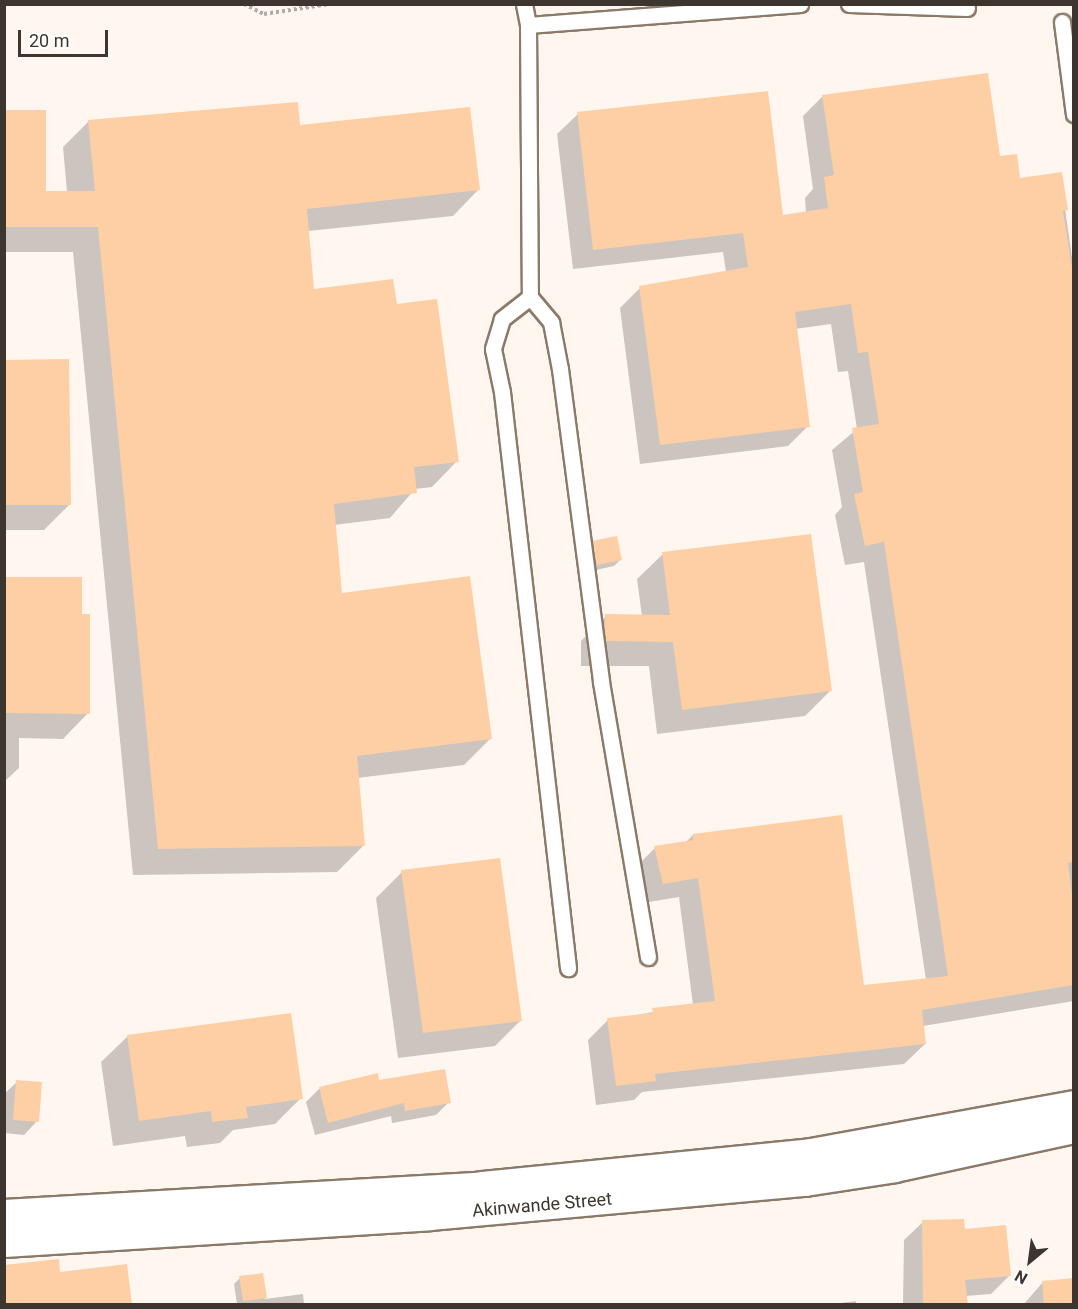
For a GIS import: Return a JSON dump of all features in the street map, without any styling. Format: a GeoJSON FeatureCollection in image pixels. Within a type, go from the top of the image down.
{"type":"FeatureCollection","features":[{"type":"Feature","properties":{"kind":"street","name":"Akinwande Street"},"geometry":{"type":"LineString","coordinates":[[4,1215],[483,1187],[811,1154],[1074,1106]]}},
{"type":"Feature","properties":{"kind":"street","name":"Akinwande Street"},"geometry":{"type":"LineString","coordinates":[[4,1242],[430,1215],[805,1181],[895,1167],[1074,1128]]}},
{"type":"Feature","properties":{"kind":"lane"},"geometry":{"type":"LineString","coordinates":[[525,4],[528,25],[530,297],[551,322],[560,369],[601,682],[648,957]]}},
{"type":"Feature","properties":{"kind":"lane"},"geometry":{"type":"LineString","coordinates":[[528,25],[800,4]]}},
{"type":"Feature","properties":{"kind":"lane"},"geometry":{"type":"LineString","coordinates":[[849,4],[967,8]]}},
{"type":"Feature","properties":{"kind":"lane"},"geometry":{"type":"LineString","coordinates":[[1062,22],[1074,114]]}},
{"type":"Feature","properties":{"kind":"lane"},"geometry":{"type":"LineString","coordinates":[[530,297],[502,319],[494,349],[503,404],[568,968]]}},
{"type":"Feature","properties":{"kind":"path"},"geometry":{"type":"LineString","coordinates":[[244,4],[264,14],[329,4]]}},
{"type":"Feature","properties":{"kind":"building"},"geometry":{"type":"Polygon","coordinates":[[[988,73],[1000,156],[1017,154],[1020,178],[1062,172],[1068,210],[1063,211],[1074,280],[1074,862],[1068,863],[1074,910],[1074,985],[922,1010],[926,1044],[655,1074],[656,1081],[616,1086],[607,1018],[653,1013],[652,1008],[715,1001],[698,878],[663,884],[654,846],[693,840],[693,834],[842,815],[864,985],[948,976],[884,542],[865,546],[854,494],[863,492],[852,428],[879,424],[868,352],[858,353],[851,304],[795,312],[810,427],[660,445],[639,286],[748,267],[743,233],[593,250],[577,112],[768,91],[783,215],[828,208],[824,177],[834,175],[822,95],[988,73]]]}},
{"type":"Feature","properties":{"kind":"building"},"geometry":{"type":"Polygon","coordinates":[[[298,102],[300,125],[470,107],[480,190],[307,209],[314,289],[393,279],[397,304],[437,299],[459,462],[414,467],[417,493],[334,504],[342,593],[470,576],[492,739],[357,756],[365,846],[158,849],[98,227],[4,227],[4,110],[46,110],[46,191],[95,191],[88,120],[298,102]]]}},
{"type":"Feature","properties":{"kind":"building"},"geometry":{"type":"Polygon","coordinates":[[[69,359],[71,505],[4,505],[4,360],[69,359]]]}},
{"type":"Feature","properties":{"kind":"building"},"geometry":{"type":"Polygon","coordinates":[[[811,534],[832,691],[682,710],[673,642],[605,641],[605,614],[670,615],[662,552],[811,534]]]}},
{"type":"Feature","properties":{"kind":"building"},"geometry":{"type":"Polygon","coordinates":[[[617,536],[622,560],[597,565],[592,541],[617,536]]]}},
{"type":"Feature","properties":{"kind":"building"},"geometry":{"type":"Polygon","coordinates":[[[4,577],[82,577],[82,614],[90,614],[90,714],[4,713],[4,577]]]}},
{"type":"Feature","properties":{"kind":"building"},"geometry":{"type":"Polygon","coordinates":[[[500,858],[522,1021],[423,1033],[401,870],[500,858]]]}},
{"type":"Feature","properties":{"kind":"building"},"geometry":{"type":"Polygon","coordinates":[[[291,1013],[303,1099],[246,1107],[248,1118],[212,1122],[211,1111],[139,1121],[127,1035],[291,1013]]]}},
{"type":"Feature","properties":{"kind":"building"},"geometry":{"type":"Polygon","coordinates":[[[445,1069],[451,1103],[405,1111],[404,1103],[328,1123],[319,1087],[378,1073],[379,1080],[445,1069]]]}},
{"type":"Feature","properties":{"kind":"building"},"geometry":{"type":"Polygon","coordinates":[[[16,1080],[42,1082],[39,1122],[13,1120],[16,1080]]]}},
{"type":"Feature","properties":{"kind":"building"},"geometry":{"type":"Polygon","coordinates":[[[964,1219],[965,1229],[1006,1225],[1011,1276],[965,1280],[968,1305],[923,1305],[922,1220],[964,1219]]]}},
{"type":"Feature","properties":{"kind":"building"},"geometry":{"type":"Polygon","coordinates":[[[59,1259],[60,1272],[127,1264],[132,1305],[4,1305],[4,1265],[59,1259]]]}},
{"type":"Feature","properties":{"kind":"building"},"geometry":{"type":"Polygon","coordinates":[[[263,1273],[267,1298],[243,1301],[239,1276],[263,1273]]]}},
{"type":"Feature","properties":{"kind":"building"},"geometry":{"type":"Polygon","coordinates":[[[1074,1278],[1074,1305],[1044,1305],[1042,1281],[1074,1278]]]}}]}
